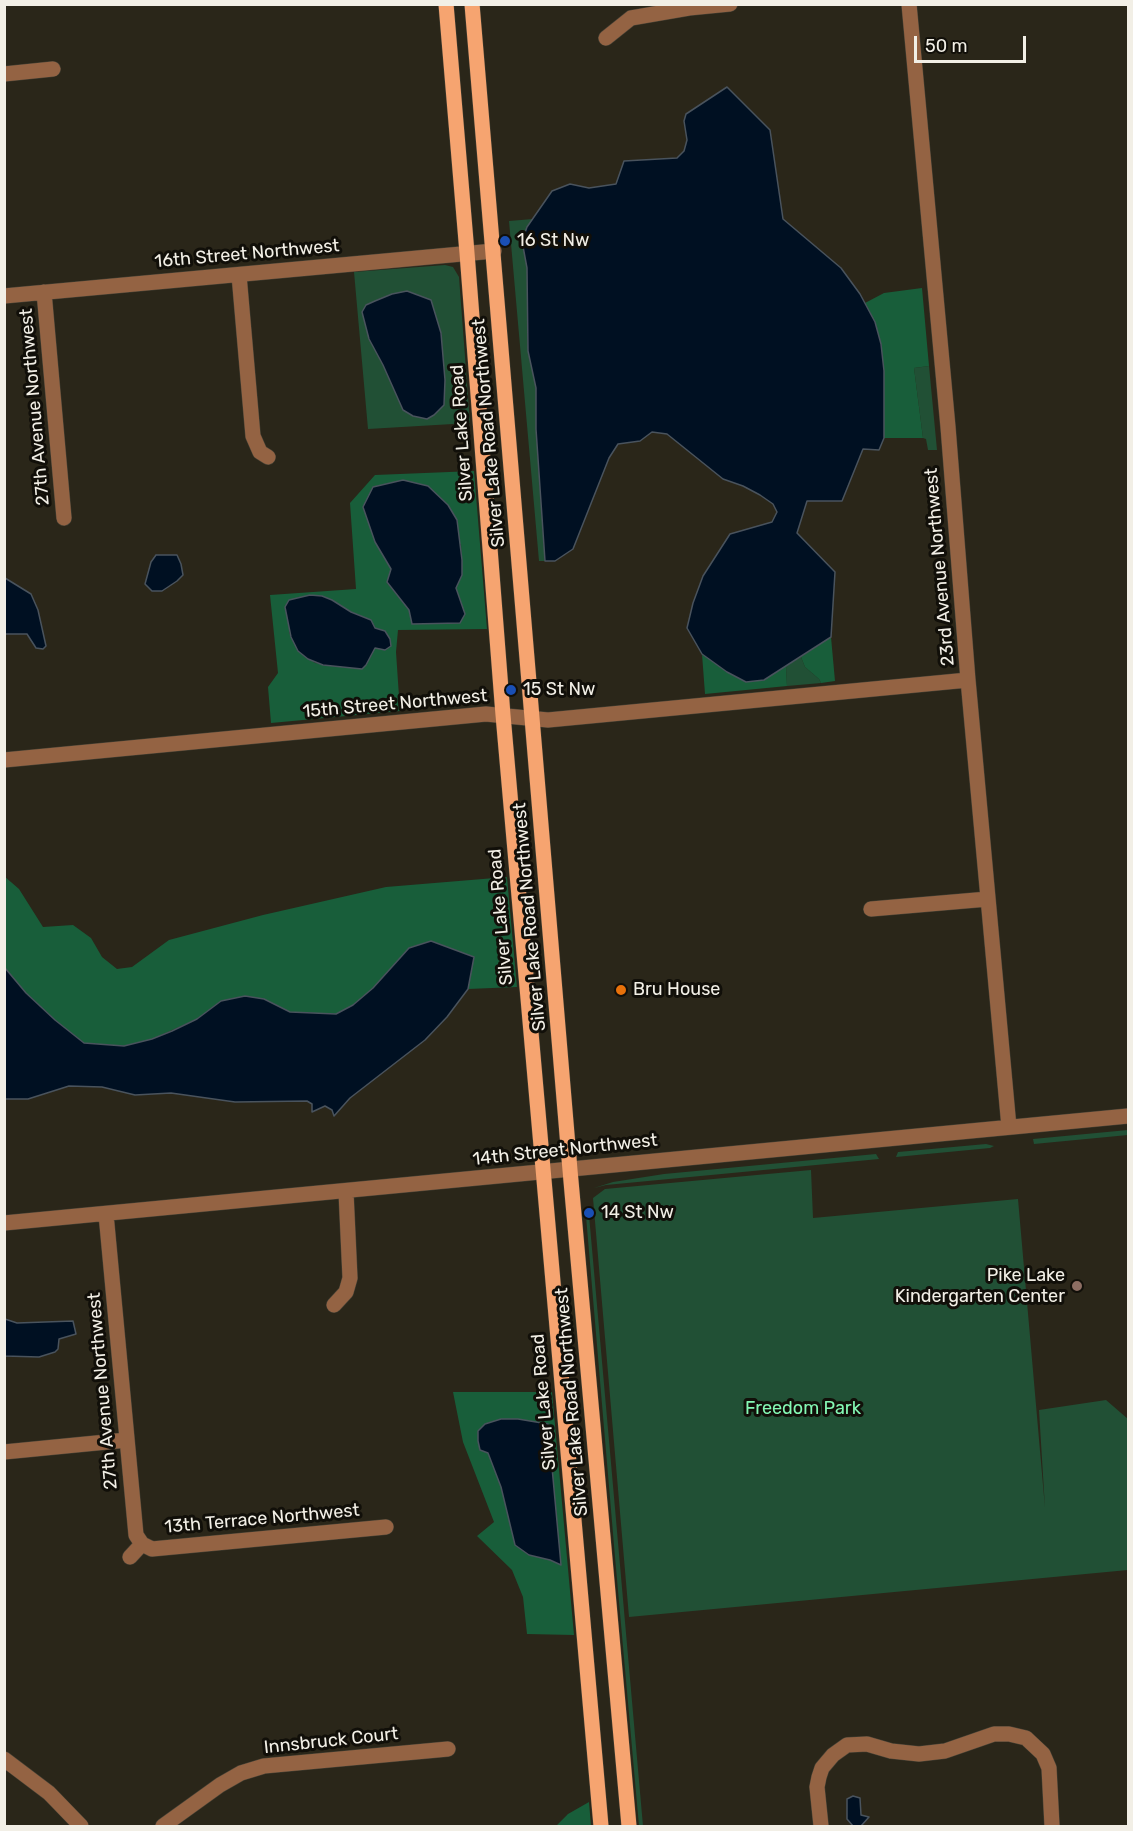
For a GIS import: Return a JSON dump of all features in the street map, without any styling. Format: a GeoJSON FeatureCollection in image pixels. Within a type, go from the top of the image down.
{"type":"FeatureCollection","features":[{"type":"Feature","properties":{"kind":"main road","name":"Silver Lake Road"},"geometry":{"type":"LineString","coordinates":[[446,4],[503,715],[601,1827]]}},
{"type":"Feature","properties":{"kind":"main road","name":"Silver Lake Road Northwest"},"geometry":{"type":"LineString","coordinates":[[472,4],[570,1170],[629,1827]]}},
{"type":"Feature","properties":{"kind":"street"},"geometry":{"type":"LineString","coordinates":[[606,38],[631,18],[730,4]]}},
{"type":"Feature","properties":{"kind":"street","name":"23rd Avenue Northwest"},"geometry":{"type":"LineString","coordinates":[[909,4],[1009,1127]]}},
{"type":"Feature","properties":{"kind":"street"},"geometry":{"type":"LineString","coordinates":[[4,74],[53,69]]}},
{"type":"Feature","properties":{"kind":"street","name":"16th Street Northwest"},"geometry":{"type":"LineString","coordinates":[[4,296],[494,251]]}},
{"type":"Feature","properties":{"kind":"street"},"geometry":{"type":"LineString","coordinates":[[239,275],[253,436],[261,452],[268,457]]}},
{"type":"Feature","properties":{"kind":"street","name":"27th Avenue Northwest"},"geometry":{"type":"LineString","coordinates":[[44,292],[64,518]]}},
{"type":"Feature","properties":{"kind":"street","name":"15th Street Northwest"},"geometry":{"type":"LineString","coordinates":[[4,760],[486,714],[532,719],[571,718],[968,680]]}},
{"type":"Feature","properties":{"kind":"street"},"geometry":{"type":"LineString","coordinates":[[871,909],[988,899]]}},
{"type":"Feature","properties":{"kind":"street","name":"14th Street Northwest"},"geometry":{"type":"LineString","coordinates":[[4,1223],[1128,1116]]}},
{"type":"Feature","properties":{"kind":"street"},"geometry":{"type":"LineString","coordinates":[[334,1305],[346,1292],[350,1278],[346,1192]]}},
{"type":"Feature","properties":{"kind":"street","name":"27th Avenue Northwest"},"geometry":{"type":"LineString","coordinates":[[106,1214],[136,1535],[142,1544]]}},
{"type":"Feature","properties":{"kind":"street"},"geometry":{"type":"LineString","coordinates":[[4,1452],[127,1440]]}},
{"type":"Feature","properties":{"kind":"street","name":"13th Terrace Northwest"},"geometry":{"type":"LineString","coordinates":[[142,1544],[152,1549],[386,1527]]}},
{"type":"Feature","properties":{"kind":"street"},"geometry":{"type":"LineString","coordinates":[[130,1557],[142,1544]]}},
{"type":"Feature","properties":{"kind":"street"},"geometry":{"type":"LineString","coordinates":[[820,1827],[817,1787],[819,1777],[822,1768],[833,1755],[847,1745],[867,1744],[891,1751],[919,1754],[945,1751],[994,1734],[1010,1734],[1026,1738],[1043,1754],[1049,1768],[1052,1827]]}},
{"type":"Feature","properties":{"kind":"street","name":"Innsbruck Court"},"geometry":{"type":"LineString","coordinates":[[163,1827],[220,1785],[241,1773],[264,1766],[448,1749]]}},
{"type":"Feature","properties":{"kind":"street"},"geometry":{"type":"LineString","coordinates":[[4,1759],[49,1793],[81,1827]]}},
{"type":"Feature","properties":{"kind":"green space"},"geometry":{"type":"Polygon","coordinates":[[[533,219],[522,241],[527,268],[528,351],[536,388],[536,429],[545,561],[539,561],[509,221],[533,219]]]}},
{"type":"Feature","properties":{"kind":"green space"},"geometry":{"type":"Polygon","coordinates":[[[445,265],[453,267],[459,277],[470,423],[368,429],[354,272],[445,265]],[[407,291],[369,339],[403,410],[444,405],[445,380],[441,333],[430,300],[407,291]]]}},
{"type":"Feature","properties":{"kind":"green space"},"geometry":{"type":"Polygon","coordinates":[[[922,288],[929,366],[914,368],[923,438],[884,438],[884,371],[875,322],[865,303],[884,293],[922,288]]]}},
{"type":"Feature","properties":{"kind":"green space"},"geometry":{"type":"Polygon","coordinates":[[[929,366],[937,450],[928,450],[926,439],[923,438],[914,368],[929,366]]]}},
{"type":"Feature","properties":{"kind":"green space"},"geometry":{"type":"Polygon","coordinates":[[[474,471],[487,629],[398,630],[396,652],[400,711],[271,723],[268,687],[278,673],[270,595],[356,589],[350,503],[375,475],[474,471]],[[461,544],[387,560],[391,569],[387,583],[409,610],[412,624],[433,624],[465,614],[456,588],[462,575],[461,544]],[[332,600],[289,632],[291,637],[298,651],[315,663],[362,669],[372,655],[375,628],[371,620],[351,612],[332,600]]]}},
{"type":"Feature","properties":{"kind":"green space"},"geometry":{"type":"Polygon","coordinates":[[[831,637],[835,681],[821,683],[805,667],[801,657],[831,637]]]}},
{"type":"Feature","properties":{"kind":"green space"},"geometry":{"type":"Polygon","coordinates":[[[702,654],[727,672],[764,680],[786,666],[787,686],[705,694],[702,654]]]}},
{"type":"Feature","properties":{"kind":"green space"},"geometry":{"type":"Polygon","coordinates":[[[801,657],[805,667],[821,683],[787,686],[786,666],[801,657]]]}},
{"type":"Feature","properties":{"kind":"green space"},"geometry":{"type":"Polygon","coordinates":[[[4,876],[19,889],[43,927],[73,925],[91,938],[102,957],[117,969],[132,967],[169,940],[263,915],[386,887],[507,877],[517,987],[468,989],[473,957],[431,941],[409,948],[373,988],[353,1005],[336,1015],[290,1012],[264,999],[221,1001],[197,1019],[152,1039],[124,1046],[84,1043],[26,993],[5,968],[4,876]]]}},
{"type":"Feature","properties":{"kind":"green space"},"geometry":{"type":"Polygon","coordinates":[[[1128,1130],[1128,1135],[1034,1144],[1033,1139],[1128,1130]]]}},
{"type":"Feature","properties":{"kind":"green space"},"geometry":{"type":"Polygon","coordinates":[[[986,1144],[994,1146],[896,1157],[898,1152],[986,1144]]]}},
{"type":"Feature","properties":{"kind":"green space"},"geometry":{"type":"Polygon","coordinates":[[[876,1154],[879,1159],[594,1188],[613,1182],[664,1174],[876,1154]]]}},
{"type":"Feature","properties":{"kind":"green space","name":"Freedom Park"},"geometry":{"type":"Polygon","coordinates":[[[811,1170],[813,1218],[1018,1199],[1045,1508],[1039,1410],[1106,1400],[1128,1419],[1128,1570],[629,1617],[593,1198],[605,1189],[811,1170]]]}},
{"type":"Feature","properties":{"kind":"green space"},"geometry":{"type":"Polygon","coordinates":[[[589,1215],[643,1826],[639,1826],[615,1557],[586,1216],[589,1215]]]}},
{"type":"Feature","properties":{"kind":"green space"},"geometry":{"type":"Polygon","coordinates":[[[453,1392],[552,1392],[574,1635],[527,1634],[523,1597],[512,1570],[477,1536],[494,1522],[463,1442],[453,1392]],[[501,1419],[485,1424],[488,1453],[529,1555],[550,1560],[518,1419],[501,1419]]]}},
{"type":"Feature","properties":{"kind":"green space"},"geometry":{"type":"Polygon","coordinates":[[[589,1802],[591,1826],[556,1826],[568,1814],[589,1802]]]}},
{"type":"Feature","properties":{"kind":"water"},"geometry":{"type":"Polygon","coordinates":[[[727,87],[770,130],[783,219],[841,268],[860,294],[875,322],[881,344],[884,371],[884,438],[879,450],[863,449],[842,501],[807,501],[797,533],[835,572],[831,637],[764,680],[746,682],[702,654],[687,628],[703,576],[730,534],[772,522],[777,512],[773,504],[760,495],[723,479],[667,434],[652,432],[640,441],[618,444],[609,458],[573,549],[555,561],[545,561],[536,429],[536,388],[528,351],[527,268],[522,241],[527,227],[552,191],[570,184],[589,188],[616,184],[624,161],[677,158],[684,151],[687,140],[684,121],[686,114],[727,87]]]}},
{"type":"Feature","properties":{"kind":"water"},"geometry":{"type":"Polygon","coordinates":[[[407,291],[431,300],[441,333],[445,380],[444,405],[427,419],[413,416],[403,410],[369,339],[362,312],[366,305],[392,294],[407,291]]]}},
{"type":"Feature","properties":{"kind":"water"},"geometry":{"type":"Polygon","coordinates":[[[403,480],[428,486],[448,505],[457,520],[462,575],[456,588],[465,614],[460,623],[412,624],[409,610],[387,582],[391,569],[375,542],[363,507],[373,487],[403,480]]]}},
{"type":"Feature","properties":{"kind":"water"},"geometry":{"type":"Polygon","coordinates":[[[156,555],[177,555],[183,575],[162,591],[152,591],[145,584],[151,562],[156,555]]]}},
{"type":"Feature","properties":{"kind":"water"},"geometry":{"type":"Polygon","coordinates":[[[5,578],[31,594],[38,610],[46,646],[43,649],[36,648],[27,634],[5,634],[5,578]]]}},
{"type":"Feature","properties":{"kind":"water"},"geometry":{"type":"Polygon","coordinates":[[[310,595],[332,600],[351,612],[371,620],[375,628],[385,631],[391,646],[385,650],[375,648],[362,669],[323,665],[308,659],[298,651],[291,637],[285,607],[289,600],[310,595]]]}},
{"type":"Feature","properties":{"kind":"water"},"geometry":{"type":"Polygon","coordinates":[[[431,941],[474,957],[468,989],[447,1017],[425,1040],[350,1098],[334,1116],[332,1110],[325,1106],[312,1112],[312,1104],[307,1101],[235,1102],[171,1093],[135,1095],[102,1087],[69,1086],[28,1099],[5,1099],[5,968],[26,993],[84,1043],[124,1046],[172,1031],[197,1019],[221,1001],[245,996],[264,999],[290,1012],[336,1014],[353,1005],[373,988],[409,948],[431,941]]]}},
{"type":"Feature","properties":{"kind":"water"},"geometry":{"type":"Polygon","coordinates":[[[5,1319],[17,1323],[73,1321],[76,1334],[59,1339],[58,1349],[55,1352],[39,1357],[5,1356],[5,1319]]]}},
{"type":"Feature","properties":{"kind":"water"},"geometry":{"type":"Polygon","coordinates":[[[501,1419],[548,1424],[561,1565],[529,1555],[515,1545],[501,1487],[488,1453],[480,1450],[478,1441],[478,1431],[485,1424],[501,1419]]]}},
{"type":"Feature","properties":{"kind":"water"},"geometry":{"type":"Polygon","coordinates":[[[853,1796],[860,1798],[861,1815],[869,1817],[861,1826],[853,1826],[847,1819],[847,1799],[853,1796]]]}},
{"type":"Feature","properties":{"kind":"place","name":"16 St Nw"},"geometry":{"type":"Point","coordinates":[505,241]}},
{"type":"Feature","properties":{"kind":"place","name":"15 St Nw"},"geometry":{"type":"Point","coordinates":[511,690]}},
{"type":"Feature","properties":{"kind":"place","name":"Bru House"},"geometry":{"type":"Point","coordinates":[621,990]}},
{"type":"Feature","properties":{"kind":"place","name":"14 St Nw"},"geometry":{"type":"Point","coordinates":[589,1213]}},
{"type":"Feature","properties":{"kind":"place","name":"Pike Lake Kindergarten Center"},"geometry":{"type":"Point","coordinates":[1077,1286]}}]}
